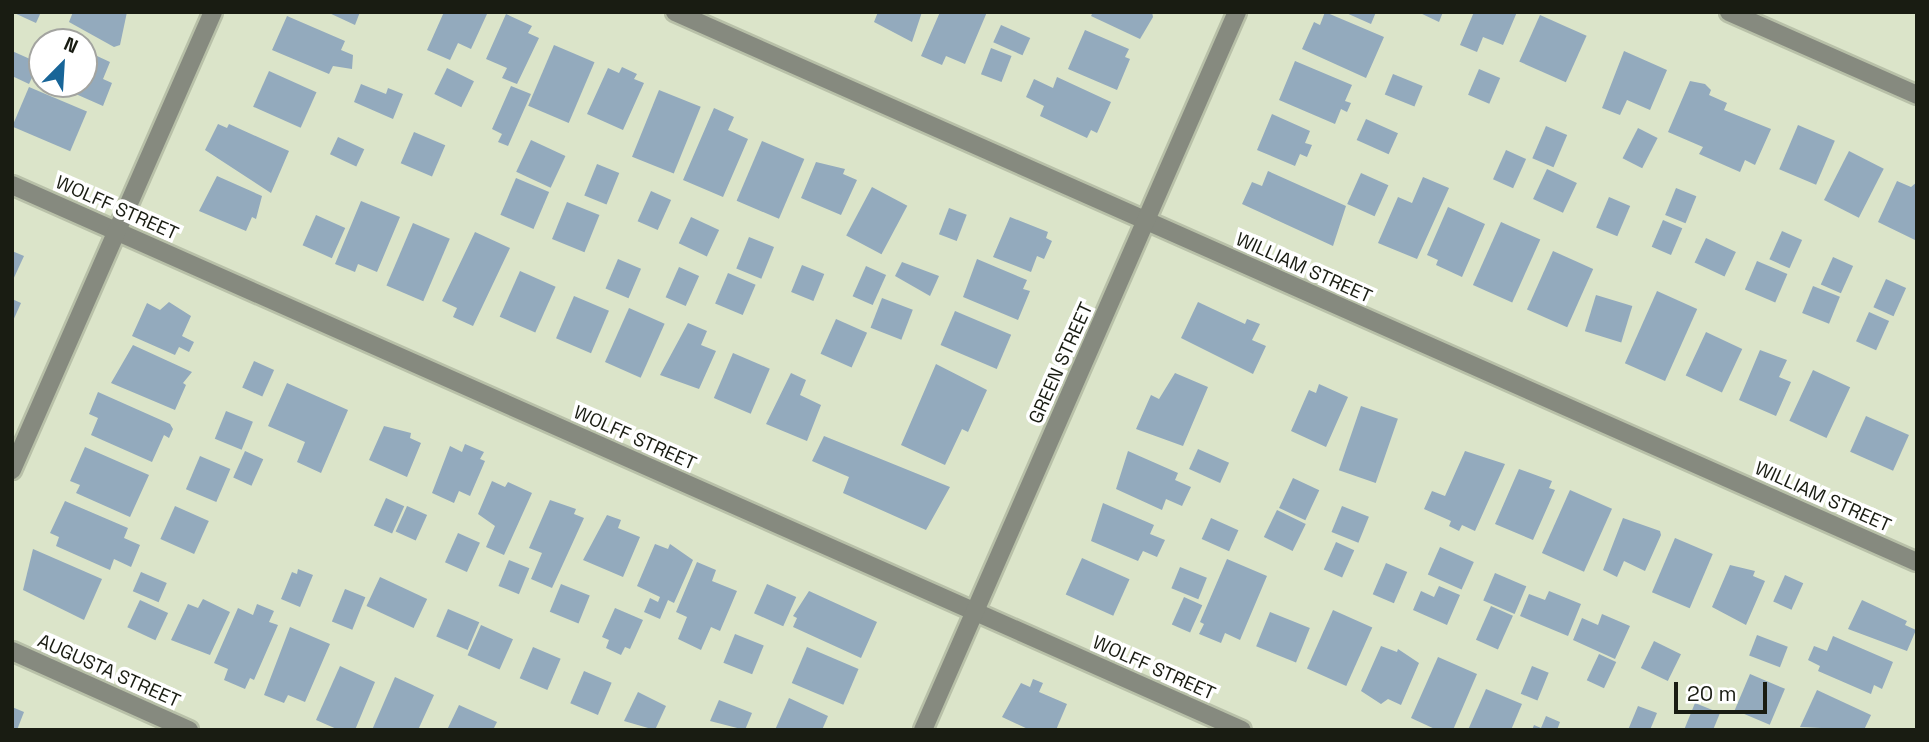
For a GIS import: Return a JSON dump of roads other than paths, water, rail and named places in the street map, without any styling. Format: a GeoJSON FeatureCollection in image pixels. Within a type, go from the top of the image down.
{"type":"FeatureCollection","features":[{"type":"Feature","properties":{"kind":"street"},"geometry":{"type":"LineString","coordinates":[[12,470],[213,12]]}},
{"type":"Feature","properties":{"kind":"street","name":"WILLIAM STREET"},"geometry":{"type":"LineString","coordinates":[[675,12],[1917,562]]}},
{"type":"Feature","properties":{"kind":"street","name":"GREEN STREET"},"geometry":{"type":"LineString","coordinates":[[923,730],[1237,12]]}},
{"type":"Feature","properties":{"kind":"street"},"geometry":{"type":"LineString","coordinates":[[1729,12],[1917,95]]}},
{"type":"Feature","properties":{"kind":"street","name":"WOLFF STREET"},"geometry":{"type":"LineString","coordinates":[[12,185],[1242,730]]}},
{"type":"Feature","properties":{"kind":"street","name":"AUGUSTA STREET"},"geometry":{"type":"LineString","coordinates":[[12,651],[189,730]]}}]}
